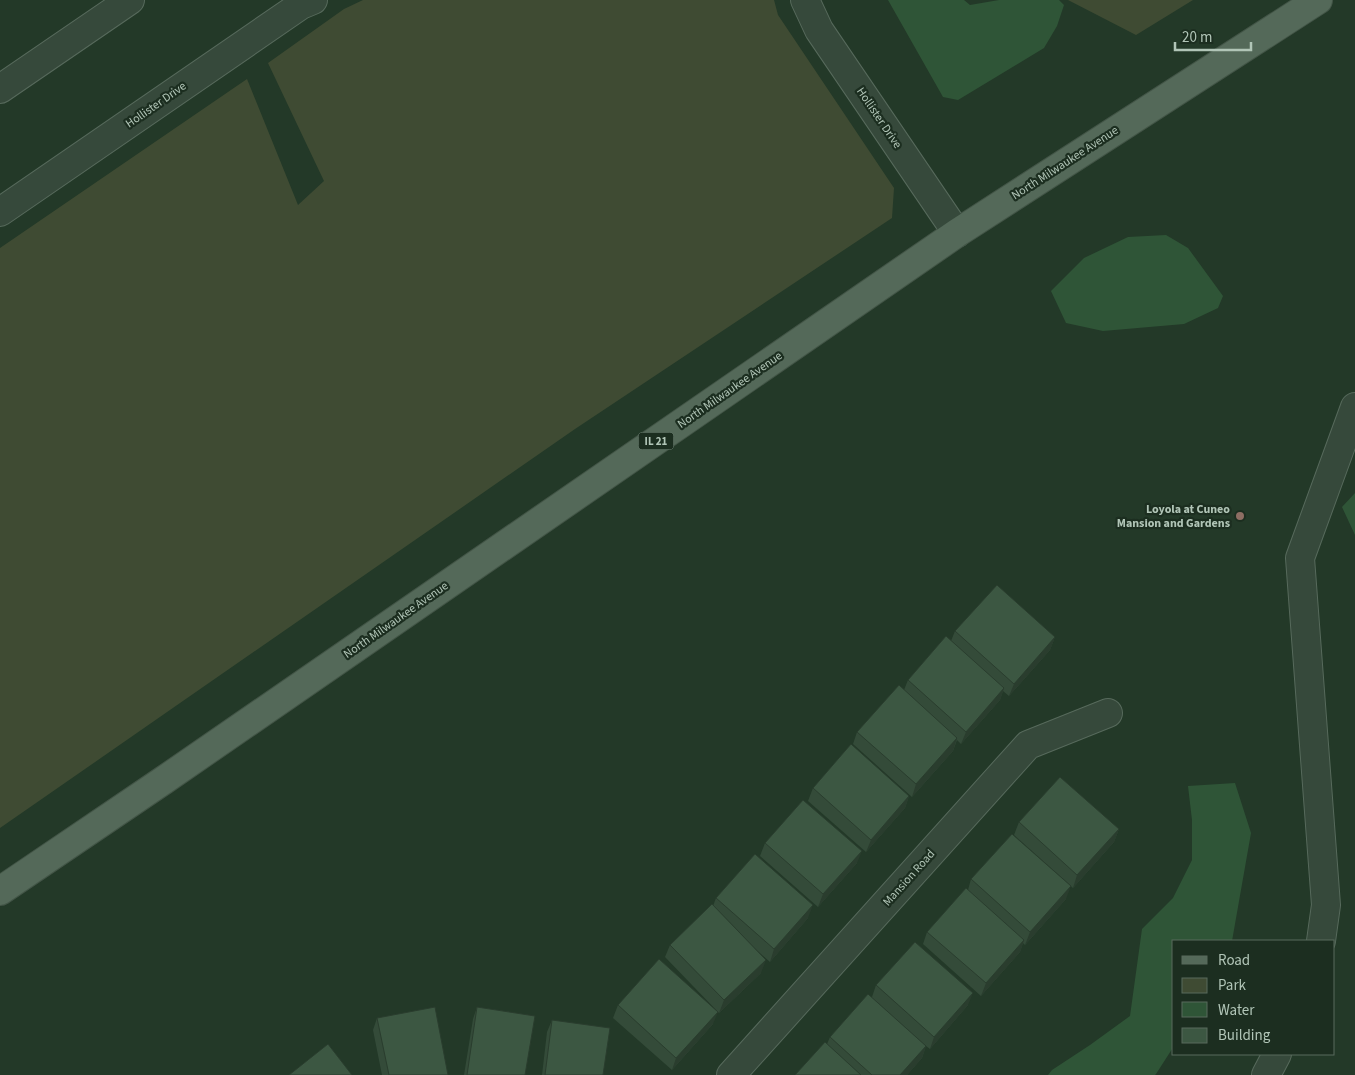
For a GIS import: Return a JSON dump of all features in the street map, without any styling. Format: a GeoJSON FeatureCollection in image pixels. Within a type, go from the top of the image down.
{"type":"FeatureCollection","features":[{"type":"Feature","properties":{"kind":"main road","name":"North Milwaukee Avenue"},"geometry":{"type":"LineString","coordinates":[[0,891],[957,233],[1318,0]]}},
{"type":"Feature","properties":{"kind":"street"},"geometry":{"type":"LineString","coordinates":[[0,89],[130,0]]}},
{"type":"Feature","properties":{"kind":"street","name":"Hollister Drive"},"geometry":{"type":"LineString","coordinates":[[0,212],[277,9],[301,5],[313,0]]}},
{"type":"Feature","properties":{"kind":"street","name":"Hollister Drive"},"geometry":{"type":"LineString","coordinates":[[805,0],[819,30],[957,233]]}},
{"type":"Feature","properties":{"kind":"street"},"geometry":{"type":"LineString","coordinates":[[1321,940],[1326,905],[1300,558],[1355,407]]}},
{"type":"Feature","properties":{"kind":"street","name":"Mansion Road"},"geometry":{"type":"LineString","coordinates":[[731,1075],[1028,745],[1108,713]]}},
{"type":"Feature","properties":{"kind":"street"},"geometry":{"type":"LineString","coordinates":[[1266,1075],[1277,1055]]}},
{"type":"Feature","properties":{"kind":"green space"},"geometry":{"type":"Polygon","coordinates":[[[363,0],[774,0],[778,15],[894,188],[892,218],[575,429],[0,828],[0,248],[247,79],[298,205],[324,181],[268,63],[344,9],[363,0]]]}},
{"type":"Feature","properties":{"kind":"green space"},"geometry":{"type":"Polygon","coordinates":[[[1068,0],[1193,0],[1136,35],[1068,0]]]}},
{"type":"Feature","properties":{"kind":"water"},"geometry":{"type":"Polygon","coordinates":[[[888,0],[964,0],[970,5],[999,0],[1059,0],[1064,5],[1057,26],[1044,48],[958,100],[943,97],[888,0]]]}},
{"type":"Feature","properties":{"kind":"water"},"geometry":{"type":"Polygon","coordinates":[[[1166,235],[1188,248],[1223,296],[1218,308],[1184,324],[1103,331],[1066,323],[1051,291],[1084,258],[1128,237],[1166,235]]]}},
{"type":"Feature","properties":{"kind":"water"},"geometry":{"type":"Polygon","coordinates":[[[1355,493],[1355,535],[1342,507],[1355,493]]]}},
{"type":"Feature","properties":{"kind":"water"},"geometry":{"type":"Polygon","coordinates":[[[1235,783],[1251,833],[1232,940],[1172,940],[1172,1049],[1155,1075],[1048,1075],[1052,1070],[1130,1016],[1142,929],[1173,898],[1192,860],[1192,820],[1188,786],[1235,783]]]}},
{"type":"Feature","properties":{"kind":"building"},"geometry":{"type":"Polygon","coordinates":[[[997,585],[1055,637],[1014,684],[955,631],[997,585]]]}},
{"type":"Feature","properties":{"kind":"building"},"geometry":{"type":"Polygon","coordinates":[[[946,636],[1004,688],[966,732],[908,680],[946,636]]]}},
{"type":"Feature","properties":{"kind":"building"},"geometry":{"type":"Polygon","coordinates":[[[899,685],[957,738],[916,784],[857,732],[899,685]]]}},
{"type":"Feature","properties":{"kind":"building"},"geometry":{"type":"Polygon","coordinates":[[[851,744],[909,796],[871,840],[813,788],[851,744]]]}},
{"type":"Feature","properties":{"kind":"building"},"geometry":{"type":"Polygon","coordinates":[[[1060,777],[1119,829],[1077,875],[1019,822],[1060,777]]]}},
{"type":"Feature","properties":{"kind":"building"},"geometry":{"type":"Polygon","coordinates":[[[803,800],[862,851],[823,894],[765,843],[803,800]]]}},
{"type":"Feature","properties":{"kind":"building"},"geometry":{"type":"Polygon","coordinates":[[[1012,834],[1071,886],[1030,932],[971,879],[1012,834]]]}},
{"type":"Feature","properties":{"kind":"building"},"geometry":{"type":"Polygon","coordinates":[[[755,854],[813,905],[774,949],[716,898],[755,854]]]}},
{"type":"Feature","properties":{"kind":"building"},"geometry":{"type":"Polygon","coordinates":[[[966,888],[1024,940],[986,983],[927,932],[966,888]]]}},
{"type":"Feature","properties":{"kind":"building"},"geometry":{"type":"Polygon","coordinates":[[[712,904],[766,960],[724,1000],[670,945],[712,904]]]}},
{"type":"Feature","properties":{"kind":"building"},"geometry":{"type":"Polygon","coordinates":[[[915,942],[973,993],[934,1037],[876,985],[915,942]]]}},
{"type":"Feature","properties":{"kind":"building"},"geometry":{"type":"Polygon","coordinates":[[[659,959],[718,1012],[676,1058],[618,1005],[659,959]]]}},
{"type":"Feature","properties":{"kind":"building"},"geometry":{"type":"Polygon","coordinates":[[[868,994],[926,1046],[900,1075],[872,1075],[830,1037],[868,994]]]}},
{"type":"Feature","properties":{"kind":"building"},"geometry":{"type":"Polygon","coordinates":[[[435,1007],[448,1075],[389,1075],[377,1018],[435,1007]]]}},
{"type":"Feature","properties":{"kind":"building"},"geometry":{"type":"Polygon","coordinates":[[[477,1007],[535,1016],[525,1075],[467,1075],[477,1007]]]}},
{"type":"Feature","properties":{"kind":"building"},"geometry":{"type":"Polygon","coordinates":[[[552,1020],[610,1028],[603,1075],[545,1075],[552,1020]]]}},
{"type":"Feature","properties":{"kind":"building"},"geometry":{"type":"Polygon","coordinates":[[[825,1042],[861,1075],[795,1075],[825,1042]]]}},
{"type":"Feature","properties":{"kind":"building"},"geometry":{"type":"Polygon","coordinates":[[[328,1044],[352,1075],[289,1075],[328,1044]]]}},
{"type":"Feature","properties":{"kind":"place","name":"Loyola at Cuneo Mansion and Gardens"},"geometry":{"type":"Point","coordinates":[1240,516]}}]}
